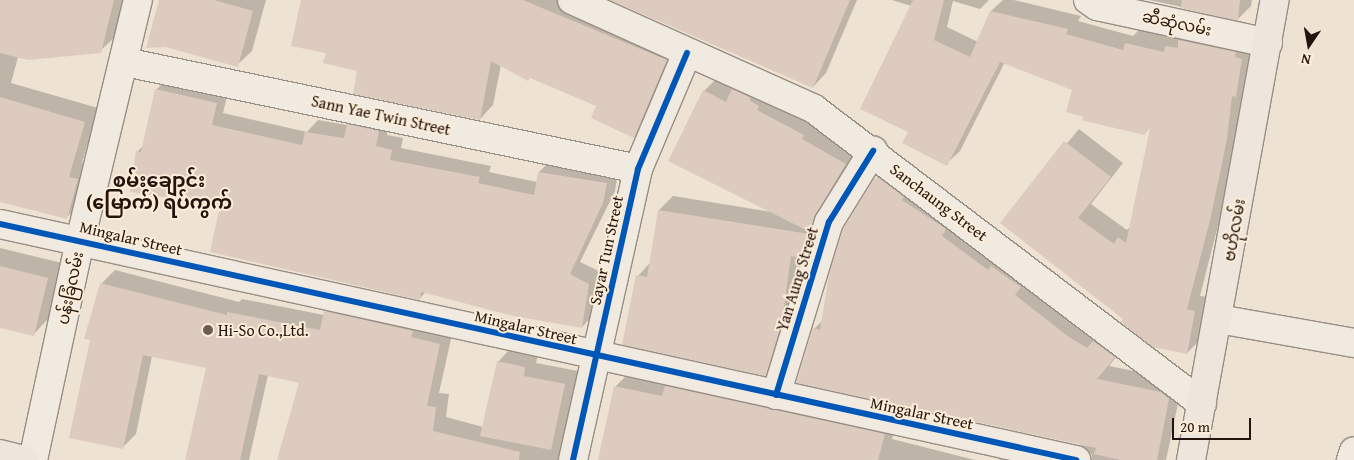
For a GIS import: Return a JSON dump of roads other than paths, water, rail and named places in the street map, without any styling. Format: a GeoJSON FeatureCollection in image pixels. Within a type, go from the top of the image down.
{"type":"FeatureCollection","features":[{"type":"Feature","properties":{"kind":"main road","name":"ဗဟိုလမ်း"},"geometry":{"type":"LineString","coordinates":[[1190,460],[1218,319],[1275,0]]}},
{"type":"Feature","properties":{"kind":"main road"},"geometry":{"type":"LineString","coordinates":[[0,454],[24,460]]}},
{"type":"Feature","properties":{"kind":"street","name":"ပန်းခြံလမ်း"},"geometry":{"type":"LineString","coordinates":[[33,460],[80,241],[125,62],[138,0]]}},
{"type":"Feature","properties":{"kind":"street","name":"Sanchaung Street"},"geometry":{"type":"LineString","coordinates":[[572,0],[814,109],[873,151],[1202,404]]}},
{"type":"Feature","properties":{"kind":"street","name":"ဆီဆုံလမ်း"},"geometry":{"type":"LineString","coordinates":[[1088,0],[1097,6],[1268,43]]}},
{"type":"Feature","properties":{"kind":"street","name":"Sayar Tun Street"},"geometry":{"type":"LineString","coordinates":[[573,460],[638,169],[687,53]]}},
{"type":"Feature","properties":{"kind":"street","name":"Sann Yae Twin Street"},"geometry":{"type":"LineString","coordinates":[[125,62],[638,169]]}},
{"type":"Feature","properties":{"kind":"street","name":"Yan Aung Street"},"geometry":{"type":"LineString","coordinates":[[776,395],[829,222],[873,151]]}},
{"type":"Feature","properties":{"kind":"street","name":"Mingalar Street"},"geometry":{"type":"LineString","coordinates":[[0,224],[597,357],[1076,460]]}},
{"type":"Feature","properties":{"kind":"street"},"geometry":{"type":"LineString","coordinates":[[1218,319],[1354,343]]}},
{"type":"Feature","properties":{"kind":"street"},"geometry":{"type":"LineString","coordinates":[[1351,460],[1354,451]]}},
{"type":"Feature","properties":{"kind":"place","name":"Hi-So Co.,Ltd."},"geometry":{"type":"Point","coordinates":[208,330]}},
{"type":"Feature","properties":{"kind":"district","name":"စမ်းချောင်း (မြောက်) ရပ်ကွက်"},"geometry":{"type":"Point","coordinates":[159,192]}}]}
